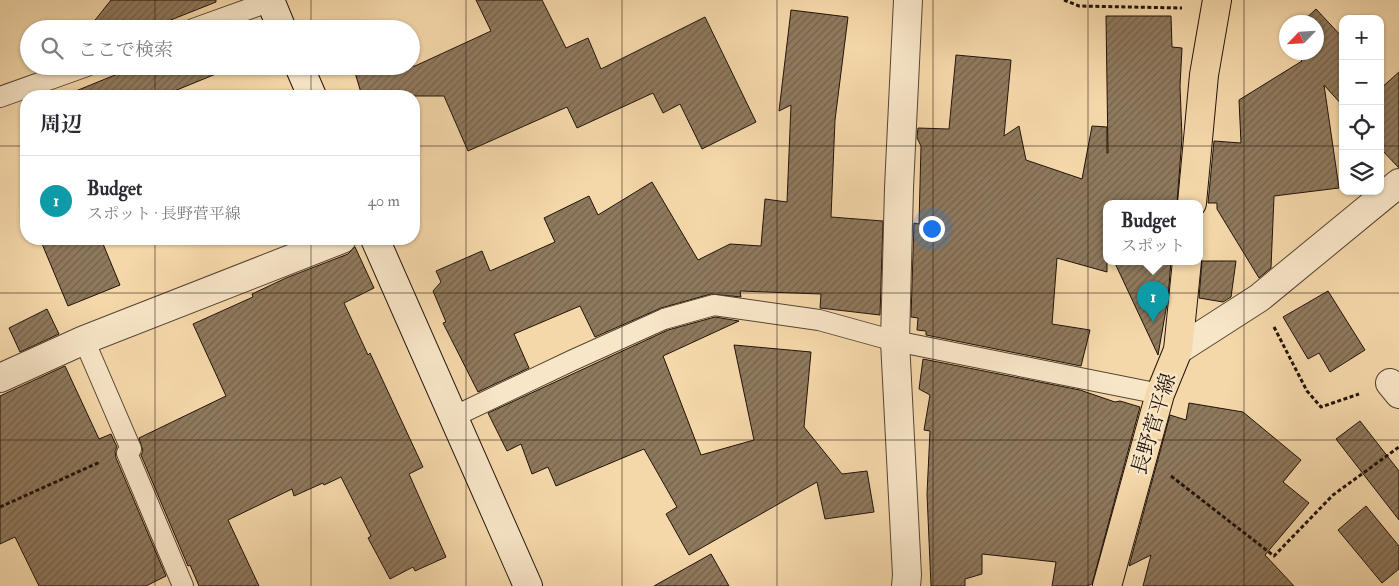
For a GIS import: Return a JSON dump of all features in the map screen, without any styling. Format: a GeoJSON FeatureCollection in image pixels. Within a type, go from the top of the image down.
{"type":"FeatureCollection","features":[{"type":"Feature","properties":{"kind":"main road"},"geometry":{"type":"LineString","coordinates":[[1192,200],[1204,75],[1216,4]]}},
{"type":"Feature","properties":{"kind":"main road","name":"長野菅平線"},"geometry":{"type":"LineString","coordinates":[[1106,586],[1160,394],[1178,350],[1187,265]]}},
{"type":"Feature","properties":{"kind":"street"},"geometry":{"type":"LineString","coordinates":[[906,586],[895,341],[899,188],[908,0]]}},
{"type":"Feature","properties":{"kind":"street"},"geometry":{"type":"LineString","coordinates":[[270,1],[278,20]]}},
{"type":"Feature","properties":{"kind":"street"},"geometry":{"type":"LineString","coordinates":[[303,75],[309,90]]}},
{"type":"Feature","properties":{"kind":"street"},"geometry":{"type":"LineString","coordinates":[[1178,350],[1259,298],[1399,183]]}},
{"type":"Feature","properties":{"kind":"street"},"geometry":{"type":"LineString","coordinates":[[0,378],[84,340],[327,245]]}},
{"type":"Feature","properties":{"kind":"street"},"geometry":{"type":"LineString","coordinates":[[378,245],[528,586]]}},
{"type":"Feature","properties":{"kind":"lane"},"geometry":{"type":"LineString","coordinates":[[218,20],[270,1]]}},
{"type":"Feature","properties":{"kind":"lane"},"geometry":{"type":"LineString","coordinates":[[0,97],[62,75]]}},
{"type":"Feature","properties":{"kind":"lane"},"geometry":{"type":"LineString","coordinates":[[452,417],[664,319],[714,305],[819,320],[895,341],[1160,394]]}},
{"type":"Feature","properties":{"kind":"lane"},"geometry":{"type":"LineString","coordinates":[[84,340],[131,449],[127,453],[183,586]]}},
{"type":"Feature","properties":{"kind":"path"},"geometry":{"type":"LineString","coordinates":[[1064,0],[1079,6],[1175,8],[1216,4]]}},
{"type":"Feature","properties":{"kind":"path"},"geometry":{"type":"LineString","coordinates":[[1259,298],[1307,391],[1321,407],[1394,389]]}},
{"type":"Feature","properties":{"kind":"path"},"geometry":{"type":"LineString","coordinates":[[1143,454],[1274,556],[1333,495],[1399,446]]}},
{"type":"Feature","properties":{"kind":"path"},"geometry":{"type":"LineString","coordinates":[[0,507],[131,449]]}},
{"type":"Feature","properties":{"kind":"building"},"geometry":{"type":"Polygon","coordinates":[[[111,0],[216,0],[216,2],[171,20],[95,20],[111,0]]]}},
{"type":"Feature","properties":{"kind":"building"},"geometry":{"type":"Polygon","coordinates":[[[476,0],[542,0],[566,48],[588,38],[601,69],[705,17],[756,122],[702,149],[680,104],[663,113],[653,93],[577,128],[567,107],[468,151],[444,96],[420,96],[420,90],[360,90],[356,75],[420,75],[420,64],[491,31],[476,0]]]}},
{"type":"Feature","properties":{"kind":"building"},"geometry":{"type":"Polygon","coordinates":[[[1316,9],[1322,15],[1310,15],[1316,9]]]}},
{"type":"Feature","properties":{"kind":"building"},"geometry":{"type":"Polygon","coordinates":[[[791,10],[848,17],[835,120],[831,217],[883,221],[880,315],[820,308],[821,294],[740,291],[741,297],[711,294],[661,308],[595,337],[580,306],[514,334],[529,368],[478,392],[443,323],[446,322],[433,291],[441,282],[436,271],[482,251],[490,271],[555,242],[544,218],[589,196],[598,215],[652,182],[698,260],[730,244],[761,246],[765,199],[787,202],[791,105],[779,111],[791,10]]]}},
{"type":"Feature","properties":{"kind":"building"},"geometry":{"type":"Polygon","coordinates":[[[1106,16],[1171,16],[1172,47],[1182,48],[1180,86],[1182,138],[1177,200],[1103,200],[1103,265],[1107,265],[1107,272],[1057,258],[1052,324],[1090,330],[1081,366],[926,335],[926,331],[917,330],[918,318],[911,317],[914,223],[919,224],[921,146],[917,138],[918,128],[949,129],[956,55],[1011,60],[1004,136],[1019,126],[1026,160],[1082,179],[1092,126],[1107,127],[1108,153],[1106,16]]]}},
{"type":"Feature","properties":{"kind":"building"},"geometry":{"type":"Polygon","coordinates":[[[1324,18],[1339,34],[1339,102],[1324,85],[1339,188],[1274,196],[1271,268],[1259,278],[1217,209],[1217,203],[1208,203],[1214,141],[1241,143],[1239,100],[1302,61],[1324,60],[1324,18]]]}},
{"type":"Feature","properties":{"kind":"building"},"geometry":{"type":"Polygon","coordinates":[[[1399,72],[1399,168],[1384,152],[1384,85],[1399,72]]]}},
{"type":"Feature","properties":{"kind":"building"},"geometry":{"type":"Polygon","coordinates":[[[115,75],[213,75],[177,90],[78,90],[115,75]]]}},
{"type":"Feature","properties":{"kind":"building"},"geometry":{"type":"Polygon","coordinates":[[[43,245],[103,245],[120,285],[68,306],[43,245]]]}},
{"type":"Feature","properties":{"kind":"building"},"geometry":{"type":"Polygon","coordinates":[[[355,247],[374,288],[344,303],[368,355],[370,353],[423,467],[409,474],[446,557],[415,571],[413,567],[390,579],[368,538],[371,536],[341,477],[294,496],[292,489],[228,520],[259,586],[199,586],[190,565],[188,566],[141,455],[143,451],[139,438],[226,396],[193,324],[253,297],[252,294],[286,278],[348,254],[355,247]]]}},
{"type":"Feature","properties":{"kind":"building"},"geometry":{"type":"Polygon","coordinates":[[[1203,261],[1236,261],[1231,297],[1223,302],[1199,298],[1203,261]]]}},
{"type":"Feature","properties":{"kind":"building"},"geometry":{"type":"Polygon","coordinates":[[[1116,265],[1171,265],[1168,298],[1158,355],[1116,265]]]}},
{"type":"Feature","properties":{"kind":"building"},"geometry":{"type":"Polygon","coordinates":[[[1328,291],[1365,350],[1330,372],[1319,353],[1308,359],[1283,317],[1328,291]]]}},
{"type":"Feature","properties":{"kind":"building"},"geometry":{"type":"Polygon","coordinates":[[[47,309],[59,334],[20,352],[9,328],[47,309]]]}},
{"type":"Feature","properties":{"kind":"building"},"geometry":{"type":"Polygon","coordinates":[[[715,317],[739,321],[663,356],[701,455],[754,440],[734,345],[811,352],[804,427],[842,474],[867,471],[874,512],[825,519],[817,482],[689,555],[666,514],[677,507],[644,449],[556,486],[548,467],[532,474],[521,444],[507,451],[488,413],[668,330],[715,317]]]}},
{"type":"Feature","properties":{"kind":"building"},"geometry":{"type":"Polygon","coordinates":[[[923,359],[1080,390],[1115,402],[1120,401],[1140,407],[1092,584],[1087,586],[1052,586],[1056,562],[982,554],[982,574],[965,579],[965,586],[931,586],[927,494],[930,431],[924,430],[930,395],[919,389],[923,359]]]}},
{"type":"Feature","properties":{"kind":"building"},"geometry":{"type":"Polygon","coordinates":[[[65,366],[99,439],[111,434],[117,447],[115,451],[116,458],[166,576],[146,586],[39,586],[15,537],[0,544],[0,396],[65,366]]]}},
{"type":"Feature","properties":{"kind":"building"},"geometry":{"type":"Polygon","coordinates":[[[1189,403],[1243,412],[1301,460],[1283,482],[1309,503],[1265,555],[1294,586],[1143,586],[1151,555],[1129,566],[1170,415],[1186,420],[1189,403]]]}},
{"type":"Feature","properties":{"kind":"building"},"geometry":{"type":"Polygon","coordinates":[[[1360,421],[1399,471],[1399,520],[1336,439],[1360,421]]]}},
{"type":"Feature","properties":{"kind":"building"},"geometry":{"type":"Polygon","coordinates":[[[1366,506],[1399,546],[1399,569],[1382,583],[1338,530],[1366,506]]]}},
{"type":"Feature","properties":{"kind":"building"},"geometry":{"type":"Polygon","coordinates":[[[711,554],[729,586],[654,586],[711,554]]]}},
{"type":"Feature","properties":{"kind":"place","name":"Budget"},"geometry":{"type":"Point","coordinates":[1153,322]}}]}
